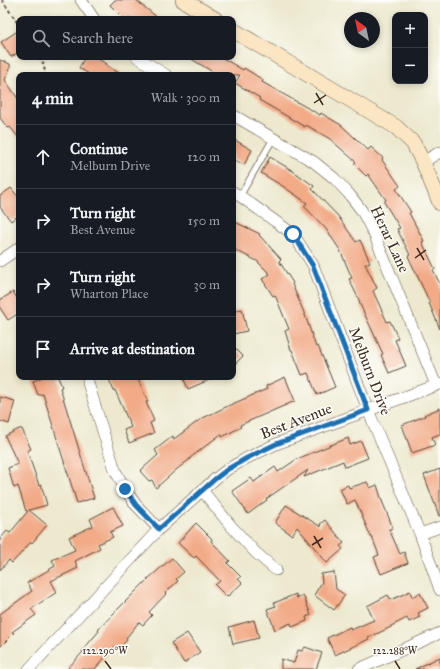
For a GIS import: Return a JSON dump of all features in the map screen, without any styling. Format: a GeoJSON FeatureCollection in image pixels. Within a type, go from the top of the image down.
{"type":"FeatureCollection","features":[{"type":"Feature","properties":{"kind":"main road"},"geometry":{"type":"LineString","coordinates":[[183,0],[210,16]]}},
{"type":"Feature","properties":{"kind":"main road"},"geometry":{"type":"LineString","coordinates":[[236,32],[396,128],[413,143],[440,203]]}},
{"type":"Feature","properties":{"kind":"street"},"geometry":{"type":"LineString","coordinates":[[81,0],[92,16]]}},
{"type":"Feature","properties":{"kind":"street"},"geometry":{"type":"LineString","coordinates":[[141,60],[161,72]]}},
{"type":"Feature","properties":{"kind":"street","name":"Herar Lane"},"geometry":{"type":"LineString","coordinates":[[236,117],[314,162],[350,194],[362,211],[374,234],[438,384]]}},
{"type":"Feature","properties":{"kind":"street"},"geometry":{"type":"LineString","coordinates":[[422,162],[440,152]]}},
{"type":"Feature","properties":{"kind":"street","name":"Melburn Drive"},"geometry":{"type":"LineString","coordinates":[[236,194],[293,234],[313,266],[368,410],[420,534],[440,590]]}},
{"type":"Feature","properties":{"kind":"street"},"geometry":{"type":"LineString","coordinates":[[0,261],[16,250]]}},
{"type":"Feature","properties":{"kind":"street"},"geometry":{"type":"LineString","coordinates":[[88,380],[115,470],[125,489],[136,505],[159,529]]}},
{"type":"Feature","properties":{"kind":"street","name":"Best Avenue"},"geometry":{"type":"LineString","coordinates":[[29,669],[159,529],[202,490],[228,469],[276,444],[438,384]]}},
{"type":"Feature","properties":{"kind":"street"},"geometry":{"type":"LineString","coordinates":[[202,490],[231,526],[256,553],[276,570]]}},
{"type":"Feature","properties":{"kind":"street"},"geometry":{"type":"LineString","coordinates":[[420,534],[440,527]]}},
{"type":"Feature","properties":{"kind":"street"},"geometry":{"type":"LineString","coordinates":[[359,669],[440,633]]}},
{"type":"Feature","properties":{"kind":"lane"},"geometry":{"type":"LineString","coordinates":[[236,194],[272,139]]}},
{"type":"Feature","properties":{"kind":"path"},"geometry":{"type":"LineString","coordinates":[[2,0],[16,21]]}},
{"type":"Feature","properties":{"kind":"path"},"geometry":{"type":"LineString","coordinates":[[41,60],[44,65],[45,72]]}},
{"type":"Feature","properties":{"kind":"building"},"geometry":{"type":"Polygon","coordinates":[[[115,0],[136,0],[155,16],[121,16],[110,5],[115,0]]]}},
{"type":"Feature","properties":{"kind":"building"},"geometry":{"type":"Polygon","coordinates":[[[16,32],[16,54],[11,57],[1,42],[16,32]]]}},
{"type":"Feature","properties":{"kind":"building"},"geometry":{"type":"Polygon","coordinates":[[[0,60],[10,64],[5,80],[16,96],[16,134],[10,127],[8,128],[0,118],[0,60]]]}},
{"type":"Feature","properties":{"kind":"building"},"geometry":{"type":"Polygon","coordinates":[[[83,60],[100,60],[117,72],[86,72],[79,68],[83,60]]]}},
{"type":"Feature","properties":{"kind":"building"},"geometry":{"type":"Polygon","coordinates":[[[193,60],[226,60],[243,70],[244,68],[263,80],[262,82],[320,115],[321,113],[341,125],[368,150],[371,147],[383,158],[382,160],[400,186],[396,189],[411,212],[409,213],[424,241],[422,242],[435,269],[433,270],[440,284],[440,329],[430,303],[408,256],[410,255],[397,229],[400,228],[384,202],[386,200],[368,174],[366,176],[354,164],[356,162],[330,139],[306,125],[305,127],[259,100],[260,98],[236,84],[240,75],[236,75],[236,72],[213,72],[193,60]]]}},
{"type":"Feature","properties":{"kind":"building"},"geometry":{"type":"Polygon","coordinates":[[[236,141],[252,150],[244,165],[236,161],[236,141]]]}},
{"type":"Feature","properties":{"kind":"building"},"geometry":{"type":"Polygon","coordinates":[[[270,157],[314,186],[312,189],[338,216],[356,242],[360,240],[370,262],[365,264],[377,288],[373,291],[387,322],[390,321],[398,338],[395,340],[406,366],[389,373],[381,355],[383,354],[349,279],[352,278],[340,250],[326,229],[304,206],[307,203],[261,173],[270,157]]]}},
{"type":"Feature","properties":{"kind":"building"},"geometry":{"type":"Polygon","coordinates":[[[11,188],[16,194],[16,217],[11,221],[0,207],[0,196],[11,188]]]}},
{"type":"Feature","properties":{"kind":"building"},"geometry":{"type":"Polygon","coordinates":[[[236,222],[260,234],[259,235],[281,259],[279,261],[293,283],[292,284],[316,347],[318,346],[335,387],[317,395],[308,373],[302,375],[291,350],[285,331],[289,329],[275,295],[273,296],[262,279],[270,274],[257,261],[236,250],[236,222]]]}},
{"type":"Feature","properties":{"kind":"building"},"geometry":{"type":"Polygon","coordinates":[[[13,292],[16,296],[16,315],[8,320],[0,308],[0,300],[13,292]]]}},
{"type":"Feature","properties":{"kind":"building"},"geometry":{"type":"Polygon","coordinates":[[[242,309],[247,331],[236,333],[236,310],[242,309]]]}},
{"type":"Feature","properties":{"kind":"building"},"geometry":{"type":"Polygon","coordinates":[[[236,349],[243,356],[236,363],[236,349]]]}},
{"type":"Feature","properties":{"kind":"building"},"geometry":{"type":"Polygon","coordinates":[[[285,377],[295,401],[240,425],[241,427],[222,437],[221,434],[190,458],[156,488],[152,480],[149,481],[140,471],[158,455],[155,450],[173,436],[174,439],[201,419],[267,389],[266,386],[285,377]]]}},
{"type":"Feature","properties":{"kind":"building"},"geometry":{"type":"Polygon","coordinates":[[[59,380],[62,387],[60,388],[94,498],[77,503],[43,394],[38,395],[33,381],[59,380]]]}},
{"type":"Feature","properties":{"kind":"building"},"geometry":{"type":"Polygon","coordinates":[[[109,380],[138,380],[154,421],[150,423],[154,433],[129,443],[124,430],[131,427],[115,390],[114,391],[109,380]]]}},
{"type":"Feature","properties":{"kind":"building"},"geometry":{"type":"Polygon","coordinates":[[[184,380],[209,380],[188,389],[184,380]]]}},
{"type":"Feature","properties":{"kind":"building"},"geometry":{"type":"Polygon","coordinates":[[[0,397],[15,401],[9,424],[0,421],[0,397]]]}},
{"type":"Feature","properties":{"kind":"building"},"geometry":{"type":"Polygon","coordinates":[[[440,408],[440,434],[432,437],[435,445],[412,453],[402,425],[440,408]]]}},
{"type":"Feature","properties":{"kind":"building"},"geometry":{"type":"Polygon","coordinates":[[[22,429],[31,449],[27,451],[39,485],[41,484],[47,505],[29,510],[47,525],[12,563],[9,560],[0,570],[0,539],[7,531],[10,533],[28,511],[26,511],[18,486],[14,488],[8,468],[18,464],[5,436],[22,429]]]}},
{"type":"Feature","properties":{"kind":"building"},"geometry":{"type":"Polygon","coordinates":[[[348,438],[350,445],[361,441],[368,458],[345,467],[343,461],[304,477],[308,470],[266,499],[267,500],[248,514],[232,491],[251,478],[254,482],[275,467],[278,472],[297,459],[348,438]]]}},
{"type":"Feature","properties":{"kind":"building"},"geometry":{"type":"Polygon","coordinates":[[[440,469],[440,516],[439,516],[424,475],[440,469]]]}},
{"type":"Feature","properties":{"kind":"building"},"geometry":{"type":"Polygon","coordinates":[[[367,482],[370,488],[377,485],[393,528],[389,529],[400,554],[404,552],[408,563],[381,574],[374,557],[379,555],[355,500],[347,504],[340,489],[348,485],[349,488],[367,482]]]}},
{"type":"Feature","properties":{"kind":"building"},"geometry":{"type":"Polygon","coordinates":[[[286,505],[321,527],[320,524],[325,520],[344,543],[340,546],[343,549],[327,563],[297,527],[292,535],[275,523],[286,505]]]}},
{"type":"Feature","properties":{"kind":"building"},"geometry":{"type":"Polygon","coordinates":[[[113,507],[123,526],[110,532],[113,537],[98,544],[100,548],[75,561],[78,568],[51,581],[57,592],[31,609],[36,615],[12,632],[14,633],[0,647],[0,614],[32,591],[27,583],[55,566],[52,560],[75,550],[69,537],[93,526],[90,519],[113,507]]]}},
{"type":"Feature","properties":{"kind":"building"},"geometry":{"type":"Polygon","coordinates":[[[196,523],[212,539],[211,541],[230,561],[227,563],[241,577],[238,579],[242,583],[227,597],[215,585],[220,581],[196,556],[194,558],[178,543],[196,523]]]}},
{"type":"Feature","properties":{"kind":"building"},"geometry":{"type":"Polygon","coordinates":[[[172,558],[184,572],[176,579],[178,581],[165,593],[166,594],[149,612],[152,615],[143,625],[139,622],[119,649],[115,646],[95,669],[67,669],[83,652],[82,651],[99,631],[98,630],[113,614],[149,578],[172,558]]]}},
{"type":"Feature","properties":{"kind":"building"},"geometry":{"type":"Polygon","coordinates":[[[334,572],[336,589],[345,595],[334,610],[314,595],[322,582],[321,574],[334,572]]]}},
{"type":"Feature","properties":{"kind":"building"},"geometry":{"type":"Polygon","coordinates":[[[410,591],[412,597],[420,593],[428,608],[418,613],[420,617],[409,622],[407,618],[368,638],[369,639],[335,655],[327,638],[350,627],[351,630],[374,620],[367,606],[388,595],[391,600],[410,591]]]}},
{"type":"Feature","properties":{"kind":"building"},"geometry":{"type":"Polygon","coordinates":[[[296,594],[297,598],[303,595],[311,615],[306,617],[307,621],[292,627],[291,623],[275,630],[267,609],[276,606],[274,603],[296,594]]]}},
{"type":"Feature","properties":{"kind":"building"},"geometry":{"type":"Polygon","coordinates":[[[254,620],[259,638],[233,644],[229,627],[254,620]]]}},
{"type":"Feature","properties":{"kind":"building"},"geometry":{"type":"Polygon","coordinates":[[[187,633],[200,652],[184,663],[171,643],[187,633]]]}},
{"type":"Feature","properties":{"kind":"building"},"geometry":{"type":"Polygon","coordinates":[[[305,647],[322,653],[316,669],[281,669],[281,659],[294,663],[298,650],[302,651],[305,647]]]}},
{"type":"Feature","properties":{"kind":"building"},"geometry":{"type":"Polygon","coordinates":[[[440,657],[440,669],[415,669],[440,657]]]}},
{"type":"Feature","properties":{"kind":"route"},"geometry":{"type":"LineString","coordinates":[[125,489],[136,505],[159,529],[215,479],[228,469],[247,458],[276,444],[368,410],[313,266],[293,234]]}}]}
